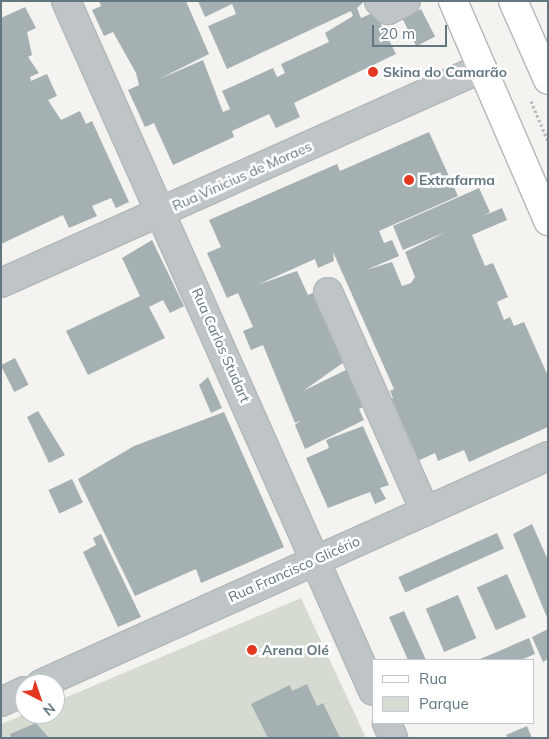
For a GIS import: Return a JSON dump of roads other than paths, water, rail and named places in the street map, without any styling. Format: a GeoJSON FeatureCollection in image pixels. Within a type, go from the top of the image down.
{"type":"FeatureCollection","features":[{"type":"Feature","properties":{"kind":"main road"},"geometry":{"type":"LineString","coordinates":[[453,1],[548,221]]}},
{"type":"Feature","properties":{"kind":"main road"},"geometry":{"type":"LineString","coordinates":[[513,1],[548,80]]}},
{"type":"Feature","properties":{"kind":"street","name":"Rua Carlos Studart"},"geometry":{"type":"LineString","coordinates":[[66,1],[162,212],[372,689]]}},
{"type":"Feature","properties":{"kind":"street"},"geometry":{"type":"LineString","coordinates":[[379,1],[388,10],[406,1]]}},
{"type":"Feature","properties":{"kind":"street","name":"Rua Vinicius de Moraes"},"geometry":{"type":"LineString","coordinates":[[1,284],[482,68]]}},
{"type":"Feature","properties":{"kind":"street"},"geometry":{"type":"LineString","coordinates":[[328,292],[424,511]]}},
{"type":"Feature","properties":{"kind":"street","name":"Rua Francisco Glicério"},"geometry":{"type":"LineString","coordinates":[[63,674],[315,559],[548,456]]}},
{"type":"Feature","properties":{"kind":"street"},"geometry":{"type":"LineString","coordinates":[[1,702],[15,696]]}},
{"type":"Feature","properties":{"kind":"street"},"geometry":{"type":"LineString","coordinates":[[387,724],[393,738]]}},
{"type":"Feature","properties":{"kind":"place","name":"Skina do Camarão"},"geometry":{"type":"Point","coordinates":[373,72]}},
{"type":"Feature","properties":{"kind":"place","name":"Extrafarma"},"geometry":{"type":"Point","coordinates":[409,180]}},
{"type":"Feature","properties":{"kind":"place","name":"Arena Olé"},"geometry":{"type":"Point","coordinates":[252,650]}}]}
